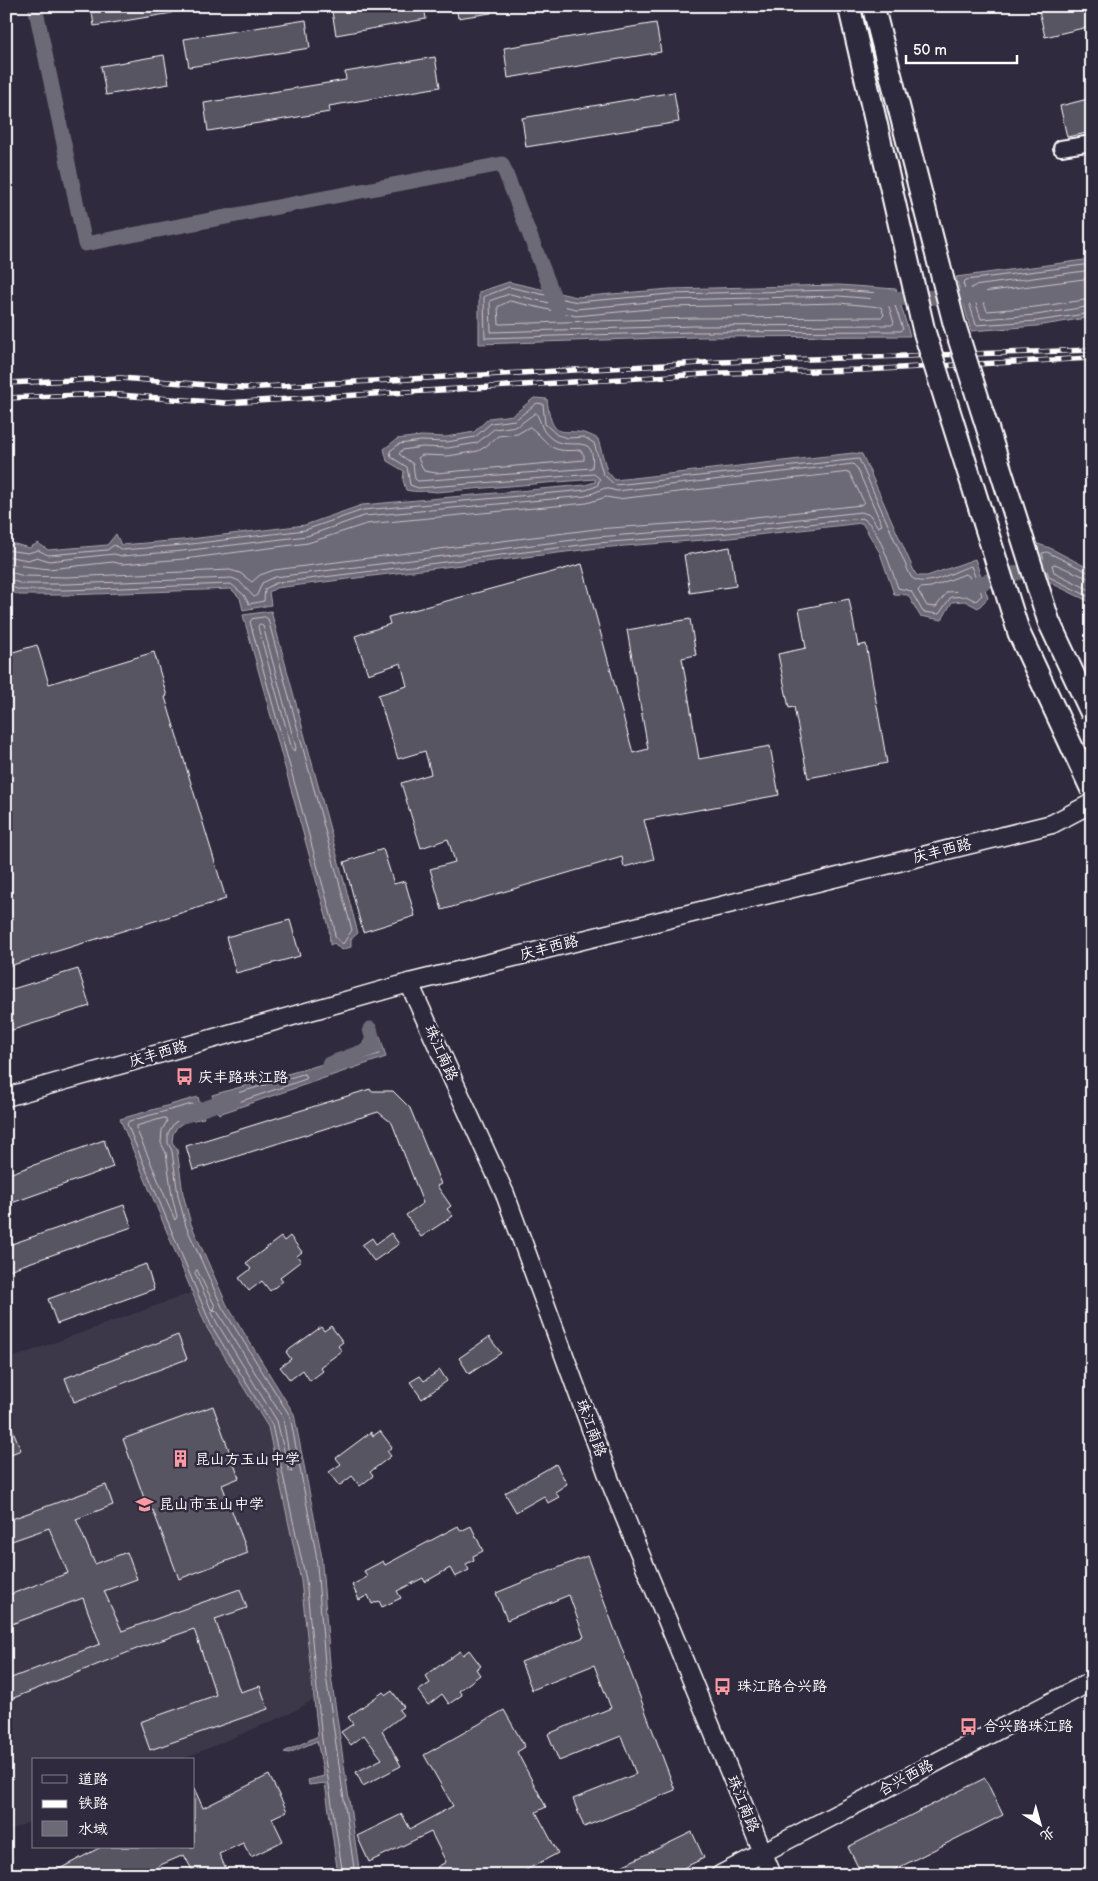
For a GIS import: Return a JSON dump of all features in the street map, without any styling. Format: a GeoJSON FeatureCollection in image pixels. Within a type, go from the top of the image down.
{"type":"FeatureCollection","features":[{"type":"Feature","properties":{"kind":"main road"},"geometry":{"type":"LineString","coordinates":[[850,6],[924,331],[1019,633],[1092,790]]}},
{"type":"Feature","properties":{"kind":"main road"},"geometry":{"type":"LineString","coordinates":[[873,6],[954,323],[1049,622],[1092,714]]}},
{"type":"Feature","properties":{"kind":"street"},"geometry":{"type":"LineString","coordinates":[[1061,148],[1092,143]]}},
{"type":"Feature","properties":{"kind":"street","name":"庆丰西路"},"geometry":{"type":"LineString","coordinates":[[6,1097],[409,983],[1052,824],[1092,803]]}},
{"type":"Feature","properties":{"kind":"street","name":"珠江南路"},"geometry":{"type":"LineString","coordinates":[[409,983],[505,1194],[612,1486],[772,1875]]}},
{"type":"Feature","properties":{"kind":"street","name":"合兴西路"},"geometry":{"type":"LineString","coordinates":[[720,1875],[1092,1681]]}},
{"type":"Feature","properties":{"kind":"shaded area","name":"昆山市玉山中学"},"geometry":{"type":"Polygon","coordinates":[[[191,1293],[207,1328],[268,1427],[301,1581],[313,1700],[289,1714],[185,1758],[32,1758],[32,1821],[6,1832],[6,1360],[191,1293]]]}},
{"type":"Feature","properties":{"kind":"water"},"geometry":{"type":"Polygon","coordinates":[[[1092,259],[1092,317],[1037,326],[971,331],[956,277],[1092,259]]]}},
{"type":"Feature","properties":{"kind":"water"},"geometry":{"type":"Polygon","coordinates":[[[509,282],[577,297],[670,289],[839,285],[896,289],[910,336],[694,337],[479,344],[479,292],[509,282]]]}},
{"type":"Feature","properties":{"kind":"water"},"geometry":{"type":"Polygon","coordinates":[[[534,398],[547,399],[553,425],[558,429],[587,434],[598,439],[607,471],[615,480],[853,453],[862,454],[915,573],[918,576],[927,576],[975,559],[988,598],[978,608],[965,601],[952,602],[942,620],[920,616],[908,595],[894,594],[880,553],[862,523],[730,538],[598,548],[276,588],[269,592],[271,605],[243,610],[240,598],[231,589],[19,595],[6,589],[6,545],[15,544],[29,548],[38,543],[48,550],[107,545],[116,534],[121,545],[182,540],[305,525],[362,505],[585,485],[595,482],[595,479],[436,492],[414,491],[406,490],[403,480],[404,471],[387,461],[384,449],[397,439],[421,436],[446,437],[474,432],[489,418],[513,415],[534,398]]]}},
{"type":"Feature","properties":{"kind":"water"},"geometry":{"type":"Polygon","coordinates":[[[1032,542],[1050,548],[1092,570],[1092,603],[1051,583],[1045,583],[1032,542]]]}},
{"type":"Feature","properties":{"kind":"water"},"geometry":{"type":"Polygon","coordinates":[[[271,611],[358,933],[351,939],[351,947],[341,950],[334,943],[330,945],[329,927],[243,615],[271,611]]]}},
{"type":"Feature","properties":{"kind":"water"},"geometry":{"type":"Polygon","coordinates":[[[380,1036],[386,1057],[219,1114],[212,1095],[359,1054],[365,1039],[380,1036]]]}},
{"type":"Feature","properties":{"kind":"water"},"geometry":{"type":"Polygon","coordinates":[[[198,1097],[204,1118],[184,1122],[177,1127],[173,1134],[172,1142],[177,1149],[183,1194],[191,1224],[227,1305],[294,1414],[321,1552],[331,1676],[360,1875],[338,1875],[325,1783],[309,1785],[308,1780],[324,1776],[317,1741],[289,1753],[284,1752],[318,1736],[301,1581],[268,1427],[207,1328],[120,1119],[198,1097]]]}},
{"type":"Feature","properties":{"kind":"building"},"geometry":{"type":"Polygon","coordinates":[[[91,6],[172,6],[172,13],[94,26],[91,6]]]}},
{"type":"Feature","properties":{"kind":"building"},"geometry":{"type":"Polygon","coordinates":[[[331,6],[424,6],[426,19],[336,35],[331,6]]]}},
{"type":"Feature","properties":{"kind":"building"},"geometry":{"type":"Polygon","coordinates":[[[456,6],[491,6],[491,13],[458,18],[456,6]]]}},
{"type":"Feature","properties":{"kind":"building"},"geometry":{"type":"Polygon","coordinates":[[[1038,6],[1092,6],[1092,26],[1045,37],[1038,6]]]}},
{"type":"Feature","properties":{"kind":"building"},"geometry":{"type":"Polygon","coordinates":[[[306,20],[310,48],[189,67],[184,39],[306,20]]]}},
{"type":"Feature","properties":{"kind":"building"},"geometry":{"type":"Polygon","coordinates":[[[656,23],[661,52],[508,78],[504,48],[656,23]]]}},
{"type":"Feature","properties":{"kind":"building"},"geometry":{"type":"Polygon","coordinates":[[[164,55],[169,84],[106,95],[101,66],[164,55]]]}},
{"type":"Feature","properties":{"kind":"building"},"geometry":{"type":"Polygon","coordinates":[[[435,57],[440,87],[329,106],[330,112],[208,131],[204,103],[346,80],[345,72],[435,57]]]}},
{"type":"Feature","properties":{"kind":"building"},"geometry":{"type":"Polygon","coordinates":[[[674,92],[679,122],[526,147],[522,118],[674,92]]]}},
{"type":"Feature","properties":{"kind":"building"},"geometry":{"type":"Polygon","coordinates":[[[1092,98],[1092,132],[1067,137],[1060,106],[1092,98]]]}},
{"type":"Feature","properties":{"kind":"building"},"geometry":{"type":"Polygon","coordinates":[[[730,547],[736,586],[690,593],[684,555],[730,547]]]}},
{"type":"Feature","properties":{"kind":"building"},"geometry":{"type":"Polygon","coordinates":[[[582,564],[633,753],[648,749],[627,630],[690,619],[696,655],[682,658],[699,759],[770,746],[779,795],[644,820],[654,859],[624,867],[622,857],[442,910],[430,869],[455,862],[448,839],[421,848],[401,783],[431,774],[425,751],[398,759],[378,695],[407,686],[401,663],[368,674],[355,636],[390,624],[388,617],[582,564]]]}},
{"type":"Feature","properties":{"kind":"building"},"geometry":{"type":"Polygon","coordinates":[[[849,599],[858,646],[866,644],[887,763],[808,778],[794,707],[789,708],[778,654],[806,648],[799,609],[849,599]]]}},
{"type":"Feature","properties":{"kind":"building"},"geometry":{"type":"Polygon","coordinates":[[[37,645],[49,684],[154,652],[167,696],[165,697],[226,899],[6,967],[6,654],[37,645]]]}},
{"type":"Feature","properties":{"kind":"building"},"geometry":{"type":"Polygon","coordinates":[[[383,849],[394,884],[405,881],[415,916],[363,932],[344,862],[383,849]]]}},
{"type":"Feature","properties":{"kind":"building"},"geometry":{"type":"Polygon","coordinates":[[[290,920],[300,956],[236,973],[226,937],[290,920]]]}},
{"type":"Feature","properties":{"kind":"building"},"geometry":{"type":"Polygon","coordinates":[[[78,969],[90,1006],[6,1032],[6,991],[78,969]]]}},
{"type":"Feature","properties":{"kind":"building"},"geometry":{"type":"Polygon","coordinates":[[[370,1089],[371,1091],[393,1091],[410,1108],[441,1184],[437,1186],[451,1206],[447,1209],[453,1216],[421,1237],[406,1215],[423,1203],[392,1123],[378,1112],[193,1170],[186,1146],[370,1089]]]}},
{"type":"Feature","properties":{"kind":"building"},"geometry":{"type":"Polygon","coordinates":[[[104,1140],[113,1167],[6,1205],[6,1175],[104,1140]]]}},
{"type":"Feature","properties":{"kind":"building"},"geometry":{"type":"Polygon","coordinates":[[[124,1205],[132,1227],[6,1271],[6,1246],[124,1205]]]}},
{"type":"Feature","properties":{"kind":"building"},"geometry":{"type":"Polygon","coordinates":[[[391,1233],[399,1244],[374,1261],[362,1245],[372,1238],[376,1244],[391,1233]]]}},
{"type":"Feature","properties":{"kind":"building"},"geometry":{"type":"Polygon","coordinates":[[[290,1236],[302,1252],[297,1256],[301,1261],[280,1277],[283,1281],[270,1291],[262,1281],[249,1291],[239,1278],[251,1269],[246,1263],[281,1237],[284,1241],[290,1236]]]}},
{"type":"Feature","properties":{"kind":"building"},"geometry":{"type":"Polygon","coordinates":[[[146,1264],[154,1289],[57,1324],[48,1299],[146,1264]]]}},
{"type":"Feature","properties":{"kind":"building"},"geometry":{"type":"Polygon","coordinates":[[[331,1326],[343,1342],[338,1346],[342,1351],[320,1367],[323,1371],[310,1381],[303,1370],[290,1380],[280,1367],[291,1359],[286,1352],[321,1327],[324,1331],[331,1326]]]}},
{"type":"Feature","properties":{"kind":"building"},"geometry":{"type":"Polygon","coordinates":[[[178,1335],[187,1359],[74,1402],[65,1378],[178,1335]]]}},
{"type":"Feature","properties":{"kind":"building"},"geometry":{"type":"Polygon","coordinates":[[[489,1337],[501,1353],[469,1374],[459,1358],[489,1337]]]}},
{"type":"Feature","properties":{"kind":"building"},"geometry":{"type":"Polygon","coordinates":[[[440,1370],[447,1381],[422,1399],[410,1382],[420,1376],[424,1381],[440,1370]]]}},
{"type":"Feature","properties":{"kind":"building"},"geometry":{"type":"Polygon","coordinates":[[[213,1406],[239,1478],[222,1485],[248,1553],[179,1579],[153,1510],[149,1512],[123,1439],[213,1406]]]}},
{"type":"Feature","properties":{"kind":"building"},"geometry":{"type":"Polygon","coordinates":[[[6,1414],[21,1450],[6,1456],[6,1414]]]}},
{"type":"Feature","properties":{"kind":"building"},"geometry":{"type":"Polygon","coordinates":[[[380,1431],[392,1447],[387,1451],[391,1456],[370,1472],[373,1476],[360,1486],[352,1476],[339,1486],[329,1472],[341,1464],[336,1458],[371,1432],[373,1436],[380,1431]]]}},
{"type":"Feature","properties":{"kind":"building"},"geometry":{"type":"Polygon","coordinates":[[[556,1464],[567,1484],[555,1492],[559,1497],[548,1503],[544,1496],[516,1512],[505,1493],[556,1464]]]}},
{"type":"Feature","properties":{"kind":"building"},"geometry":{"type":"Polygon","coordinates":[[[106,1485],[113,1505],[76,1519],[95,1564],[127,1552],[137,1579],[104,1591],[122,1631],[240,1589],[247,1608],[215,1619],[240,1692],[260,1686],[268,1709],[150,1750],[140,1722],[216,1695],[194,1629],[139,1648],[6,1701],[6,1680],[100,1644],[83,1598],[6,1626],[6,1596],[68,1573],[49,1528],[6,1543],[6,1521],[106,1485]]]}},
{"type":"Feature","properties":{"kind":"building"},"geometry":{"type":"Polygon","coordinates":[[[458,1526],[461,1531],[471,1526],[483,1551],[473,1556],[474,1560],[466,1564],[469,1570],[455,1577],[450,1568],[425,1582],[423,1578],[397,1591],[401,1598],[382,1607],[379,1601],[372,1604],[368,1595],[359,1600],[352,1585],[367,1577],[364,1571],[383,1561],[385,1565],[458,1526]]]}},
{"type":"Feature","properties":{"kind":"building"},"geometry":{"type":"Polygon","coordinates":[[[587,1556],[675,1790],[584,1827],[573,1799],[636,1774],[621,1736],[559,1761],[548,1734],[611,1708],[594,1665],[532,1690],[521,1662],[584,1637],[569,1595],[507,1620],[496,1593],[587,1556]]]}},
{"type":"Feature","properties":{"kind":"building"},"geometry":{"type":"Polygon","coordinates":[[[469,1650],[481,1666],[476,1669],[480,1675],[459,1691],[462,1695],[449,1704],[442,1694],[428,1705],[418,1691],[430,1683],[425,1676],[460,1651],[463,1655],[469,1650]]]}},
{"type":"Feature","properties":{"kind":"building"},"geometry":{"type":"Polygon","coordinates":[[[392,1691],[404,1707],[399,1710],[403,1715],[382,1731],[401,1766],[363,1786],[356,1772],[382,1759],[364,1735],[351,1745],[341,1732],[353,1724],[348,1717],[383,1692],[386,1695],[392,1691]]]}},
{"type":"Feature","properties":{"kind":"building"},"geometry":{"type":"Polygon","coordinates":[[[504,1710],[525,1747],[517,1752],[546,1807],[536,1812],[558,1853],[517,1875],[441,1875],[437,1867],[446,1862],[431,1832],[369,1862],[357,1836],[402,1814],[410,1829],[453,1806],[424,1755],[504,1710]]]}},
{"type":"Feature","properties":{"kind":"building"},"geometry":{"type":"Polygon","coordinates":[[[269,1775],[287,1811],[272,1818],[283,1841],[251,1857],[243,1843],[219,1854],[229,1875],[195,1875],[184,1855],[158,1866],[163,1875],[48,1875],[99,1848],[195,1848],[195,1790],[203,1808],[269,1775]]]}},
{"type":"Feature","properties":{"kind":"building"},"geometry":{"type":"Polygon","coordinates":[[[985,1778],[1003,1815],[884,1875],[862,1875],[848,1847],[985,1778]]]}},
{"type":"Feature","properties":{"kind":"building"},"geometry":{"type":"Polygon","coordinates":[[[692,1832],[704,1858],[669,1875],[603,1875],[692,1832]]]}},
{"type":"Feature","properties":{"kind":"waterway"},"geometry":{"type":"LineString","coordinates":[[35,6],[85,244],[502,164],[559,310]]}},
{"type":"Feature","properties":{"kind":"waterway"},"geometry":{"type":"LineString","coordinates":[[878,299],[980,296]]}},
{"type":"Feature","properties":{"kind":"waterway"},"geometry":{"type":"LineString","coordinates":[[963,588],[1042,566]]}},
{"type":"Feature","properties":{"kind":"waterway"},"geometry":{"type":"LineString","coordinates":[[329,1064],[375,1047],[370,1029]]}},
{"type":"Feature","properties":{"kind":"waterway"},"geometry":{"type":"LineString","coordinates":[[183,1116],[234,1098]]}},
{"type":"Feature","properties":{"kind":"railway"},"geometry":{"type":"LineString","coordinates":[[6,383],[121,378],[244,388],[720,362],[1092,350]]}},
{"type":"Feature","properties":{"kind":"railway"},"geometry":{"type":"LineString","coordinates":[[6,398],[106,394],[225,403],[722,373],[862,370],[1092,358]]}},
{"type":"Feature","properties":{"kind":"place","name":"庆丰路珠江路"},"geometry":{"type":"Point","coordinates":[184,1077]}},
{"type":"Feature","properties":{"kind":"place","name":"昆山方玉山中学"},"geometry":{"type":"Point","coordinates":[181,1459]}},
{"type":"Feature","properties":{"kind":"place","name":"昆山市玉山中学"},"geometry":{"type":"Point","coordinates":[145,1504]}},
{"type":"Feature","properties":{"kind":"place","name":"珠江路合兴路"},"geometry":{"type":"Point","coordinates":[723,1686]}},
{"type":"Feature","properties":{"kind":"place","name":"合兴路珠江路"},"geometry":{"type":"Point","coordinates":[969,1726]}}]}
